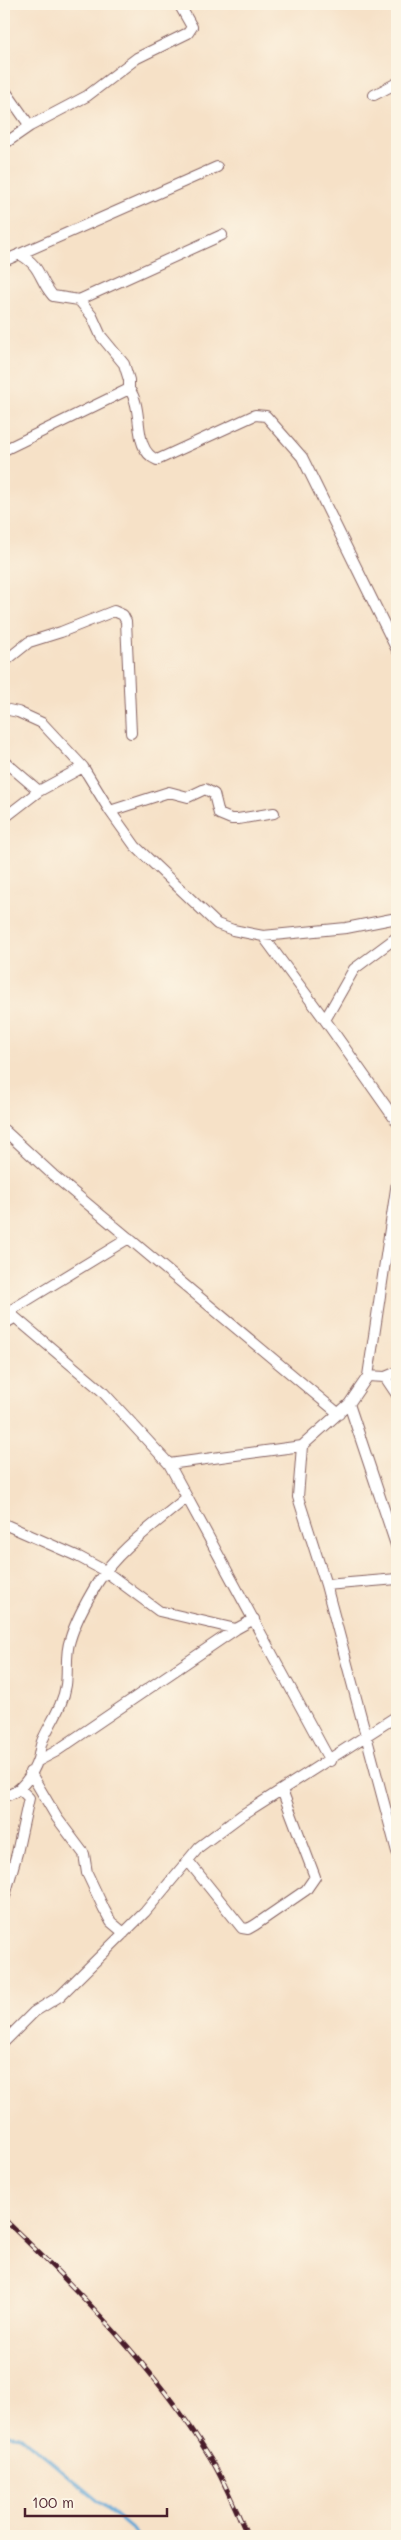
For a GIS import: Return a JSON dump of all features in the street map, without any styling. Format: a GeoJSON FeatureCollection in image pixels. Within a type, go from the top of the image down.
{"type":"FeatureCollection","features":[{"type":"Feature","properties":{"kind":"street"},"geometry":{"type":"LineString","coordinates":[[4,144],[30,126],[87,96],[138,58],[188,33],[192,27],[180,4]]}},
{"type":"Feature","properties":{"kind":"street"},"geometry":{"type":"LineString","coordinates":[[374,95],[397,83]]}},
{"type":"Feature","properties":{"kind":"street"},"geometry":{"type":"LineString","coordinates":[[4,89],[30,126]]}},
{"type":"Feature","properties":{"kind":"street"},"geometry":{"type":"LineString","coordinates":[[4,261],[217,167]]}},
{"type":"Feature","properties":{"kind":"street"},"geometry":{"type":"LineString","coordinates":[[19,254],[40,270],[45,287],[53,296],[79,300],[222,235]]}},
{"type":"Feature","properties":{"kind":"street"},"geometry":{"type":"LineString","coordinates":[[79,300],[92,316],[101,336],[124,364],[141,429],[143,448],[148,456],[157,460],[255,415],[266,416],[276,426],[302,457],[397,650]]}},
{"type":"Feature","properties":{"kind":"street"},"geometry":{"type":"LineString","coordinates":[[4,450],[129,389]]}},
{"type":"Feature","properties":{"kind":"street"},"geometry":{"type":"LineString","coordinates":[[4,662],[29,642],[61,632],[114,611],[123,615],[126,621],[131,733]]}},
{"type":"Feature","properties":{"kind":"street"},"geometry":{"type":"LineString","coordinates":[[4,709],[18,712],[42,723],[83,767],[110,811],[136,846],[217,924],[233,930],[263,936],[346,928],[397,918]]}},
{"type":"Feature","properties":{"kind":"street"},"geometry":{"type":"LineString","coordinates":[[4,761],[39,791]]}},
{"type":"Feature","properties":{"kind":"street"},"geometry":{"type":"LineString","coordinates":[[4,818],[39,791],[83,767]]}},
{"type":"Feature","properties":{"kind":"street"},"geometry":{"type":"LineString","coordinates":[[110,811],[169,792],[188,797],[205,789],[214,794],[220,814],[230,819],[274,813]]}},
{"type":"Feature","properties":{"kind":"street"},"geometry":{"type":"LineString","coordinates":[[263,936],[397,1122]]}},
{"type":"Feature","properties":{"kind":"street"},"geometry":{"type":"LineString","coordinates":[[324,1020],[354,969],[397,937]]}},
{"type":"Feature","properties":{"kind":"street"},"geometry":{"type":"LineString","coordinates":[[4,1130],[128,1238],[339,1414]]}},
{"type":"Feature","properties":{"kind":"street"},"geometry":{"type":"LineString","coordinates":[[169,1464],[302,1446],[349,1404],[368,1376],[397,1182]]}},
{"type":"Feature","properties":{"kind":"street"},"geometry":{"type":"LineString","coordinates":[[4,1324],[9,1313],[128,1238]]}},
{"type":"Feature","properties":{"kind":"street"},"geometry":{"type":"LineString","coordinates":[[9,1313],[102,1392],[169,1464],[330,1761]]}},
{"type":"Feature","properties":{"kind":"street"},"geometry":{"type":"LineString","coordinates":[[368,1376],[385,1377],[397,1372]]}},
{"type":"Feature","properties":{"kind":"street"},"geometry":{"type":"LineString","coordinates":[[385,1377],[397,1395]]}},
{"type":"Feature","properties":{"kind":"street"},"geometry":{"type":"LineString","coordinates":[[349,1404],[397,1548]]}},
{"type":"Feature","properties":{"kind":"street"},"geometry":{"type":"LineString","coordinates":[[302,1446],[298,1497],[326,1585],[394,1825],[397,1852]]}},
{"type":"Feature","properties":{"kind":"street"},"geometry":{"type":"LineString","coordinates":[[38,1761],[42,1739],[59,1710],[63,1694],[69,1642],[78,1619],[105,1571],[186,1498]]}},
{"type":"Feature","properties":{"kind":"street"},"geometry":{"type":"LineString","coordinates":[[5,1522],[105,1571],[158,1611],[236,1628]]}},
{"type":"Feature","properties":{"kind":"street"},"geometry":{"type":"LineString","coordinates":[[326,1585],[397,1579]]}},
{"type":"Feature","properties":{"kind":"street"},"geometry":{"type":"LineString","coordinates":[[4,1796],[20,1789],[38,1761],[85,1732],[236,1628],[254,1619]]}},
{"type":"Feature","properties":{"kind":"street"},"geometry":{"type":"LineString","coordinates":[[4,2042],[34,2012],[60,1996],[124,1933],[189,1862],[199,1847],[222,1829],[368,1737],[397,1716]]}},
{"type":"Feature","properties":{"kind":"street"},"geometry":{"type":"LineString","coordinates":[[30,1772],[57,1818],[84,1854],[87,1873],[111,1922],[124,1933]]}},
{"type":"Feature","properties":{"kind":"street"},"geometry":{"type":"LineString","coordinates":[[4,1898],[17,1853],[29,1798],[20,1789]]}},
{"type":"Feature","properties":{"kind":"street"},"geometry":{"type":"LineString","coordinates":[[189,1862],[242,1928],[248,1929],[255,1925],[306,1890],[315,1877],[282,1790]]}},
{"type":"Feature","properties":{"kind":"waterway"},"geometry":{"type":"LineString","coordinates":[[4,2434],[20,2436],[140,2536]]}},
{"type":"Feature","properties":{"kind":"railway"},"geometry":{"type":"LineString","coordinates":[[4,2219],[113,2330],[164,2391],[214,2464],[248,2536]]}}]}
